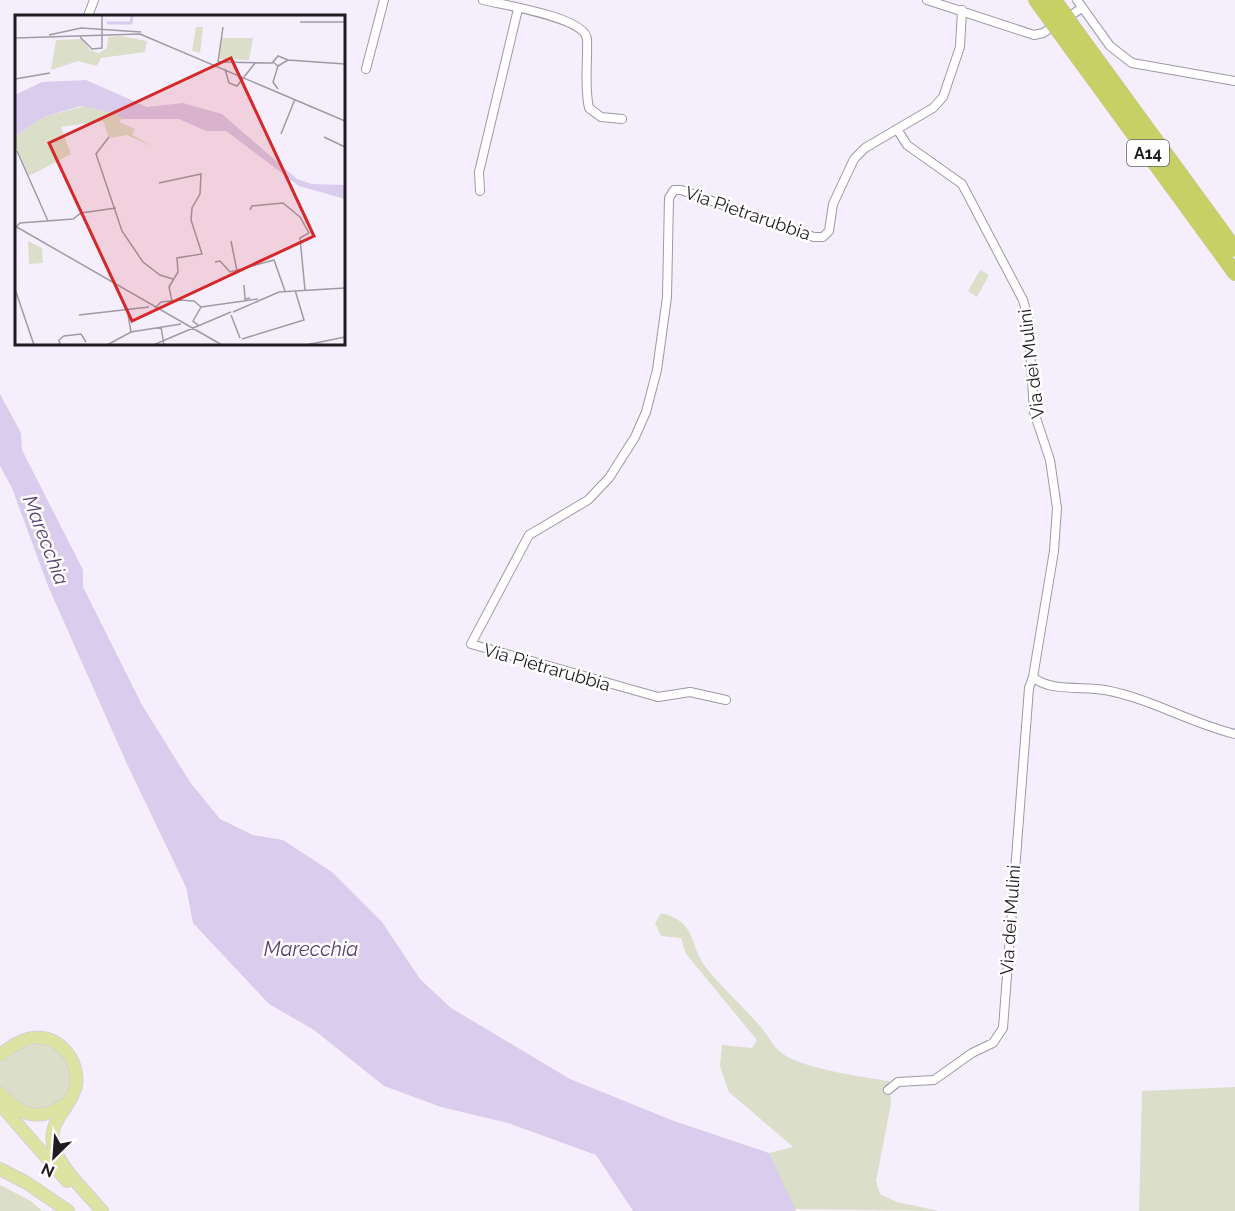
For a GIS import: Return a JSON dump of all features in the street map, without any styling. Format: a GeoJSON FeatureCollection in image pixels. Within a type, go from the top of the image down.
{"type":"FeatureCollection","features":[{"type":"Feature","properties":{"kind":"highway","name":"A14"},"geometry":{"type":"LineString","coordinates":[[1036,0],[1060,18],[1235,249]]}},
{"type":"Feature","properties":{"kind":"highway","name":"A14"},"geometry":{"type":"LineString","coordinates":[[1060,18],[1235,273]]}},
{"type":"Feature","properties":{"kind":"main road"},"geometry":{"type":"LineString","coordinates":[[1,1054],[29,1038],[43,1038],[55,1042],[66,1051],[76,1073],[76,1084],[52,1132],[53,1146],[60,1160],[102,1211]]}},
{"type":"Feature","properties":{"kind":"main road"},"geometry":{"type":"LineString","coordinates":[[0,1093],[10,1105],[28,1115],[42,1116],[54,1112],[69,1101]]}},
{"type":"Feature","properties":{"kind":"main road"},"geometry":{"type":"LineString","coordinates":[[0,1104],[93,1211]]}},
{"type":"Feature","properties":{"kind":"main road"},"geometry":{"type":"LineString","coordinates":[[0,1169],[27,1183],[68,1211]]}},
{"type":"Feature","properties":{"kind":"street"},"geometry":{"type":"LineString","coordinates":[[88,15],[94,0]]}},
{"type":"Feature","properties":{"kind":"street"},"geometry":{"type":"LineString","coordinates":[[366,69],[384,0]]}},
{"type":"Feature","properties":{"kind":"street"},"geometry":{"type":"LineString","coordinates":[[483,0],[565,19],[578,26],[587,36],[589,108],[601,117],[622,119]]}},
{"type":"Feature","properties":{"kind":"street"},"geometry":{"type":"LineString","coordinates":[[927,0],[1034,34],[1043,33],[1080,4],[1110,46],[1132,63],[1235,81]]}},
{"type":"Feature","properties":{"kind":"street"},"geometry":{"type":"LineString","coordinates":[[480,191],[479,172],[518,9]]}},
{"type":"Feature","properties":{"kind":"street","name":"Via Pietrarubbia"},"geometry":{"type":"LineString","coordinates":[[726,700],[690,692],[658,697],[471,644],[529,535],[588,500],[609,478],[635,437],[646,412],[657,370],[667,297],[671,193],[674,190],[687,191],[814,237],[823,237],[829,231],[833,204],[854,159],[865,148],[933,108],[943,97],[956,66],[963,25],[962,10]]}},
{"type":"Feature","properties":{"kind":"street","name":"Via dei Mulini"},"geometry":{"type":"LineString","coordinates":[[888,1090],[898,1082],[934,1080],[972,1053],[993,1043],[1003,1028],[1029,688],[1033,677],[1054,551],[1057,508],[1050,460],[1034,412],[1028,316],[1023,300],[962,184],[907,145],[897,129]]}},
{"type":"Feature","properties":{"kind":"street"},"geometry":{"type":"LineString","coordinates":[[1033,677],[1045,683],[1080,686],[1135,697],[1235,734]]}},
{"type":"Feature","properties":{"kind":"green space"},"geometry":{"type":"Polygon","coordinates":[[[980,270],[989,275],[977,297],[968,291],[980,270]]]}},
{"type":"Feature","properties":{"kind":"green space"},"geometry":{"type":"Polygon","coordinates":[[[661,913],[673,917],[687,928],[707,969],[760,1026],[779,1051],[788,1057],[815,1067],[889,1081],[891,1104],[876,1181],[880,1194],[897,1202],[939,1211],[793,1209],[769,1153],[793,1147],[729,1092],[720,1066],[722,1045],[752,1048],[757,1040],[686,954],[681,938],[661,936],[655,923],[661,913]]]}},
{"type":"Feature","properties":{"kind":"green space"},"geometry":{"type":"Polygon","coordinates":[[[42,1043],[58,1052],[67,1064],[71,1076],[71,1088],[65,1098],[56,1105],[44,1109],[16,1106],[0,1087],[0,1063],[15,1050],[42,1043]]]}},
{"type":"Feature","properties":{"kind":"green space"},"geometry":{"type":"Polygon","coordinates":[[[1235,1087],[1235,1211],[1139,1211],[1142,1091],[1235,1087]]]}},
{"type":"Feature","properties":{"kind":"green space"},"geometry":{"type":"Polygon","coordinates":[[[0,1185],[31,1201],[42,1211],[0,1211],[0,1185]]]}},
{"type":"Feature","properties":{"kind":"water","name":"Marecchia"},"geometry":{"type":"Polygon","coordinates":[[[0,394],[21,433],[22,450],[83,570],[83,587],[142,705],[190,782],[220,819],[253,835],[283,840],[332,872],[382,922],[420,979],[451,1008],[570,1079],[674,1121],[769,1153],[796,1211],[633,1211],[596,1155],[508,1123],[441,1107],[384,1086],[314,1030],[269,1004],[193,923],[186,887],[127,764],[48,586],[12,488],[0,466],[0,394]]]}}]}
